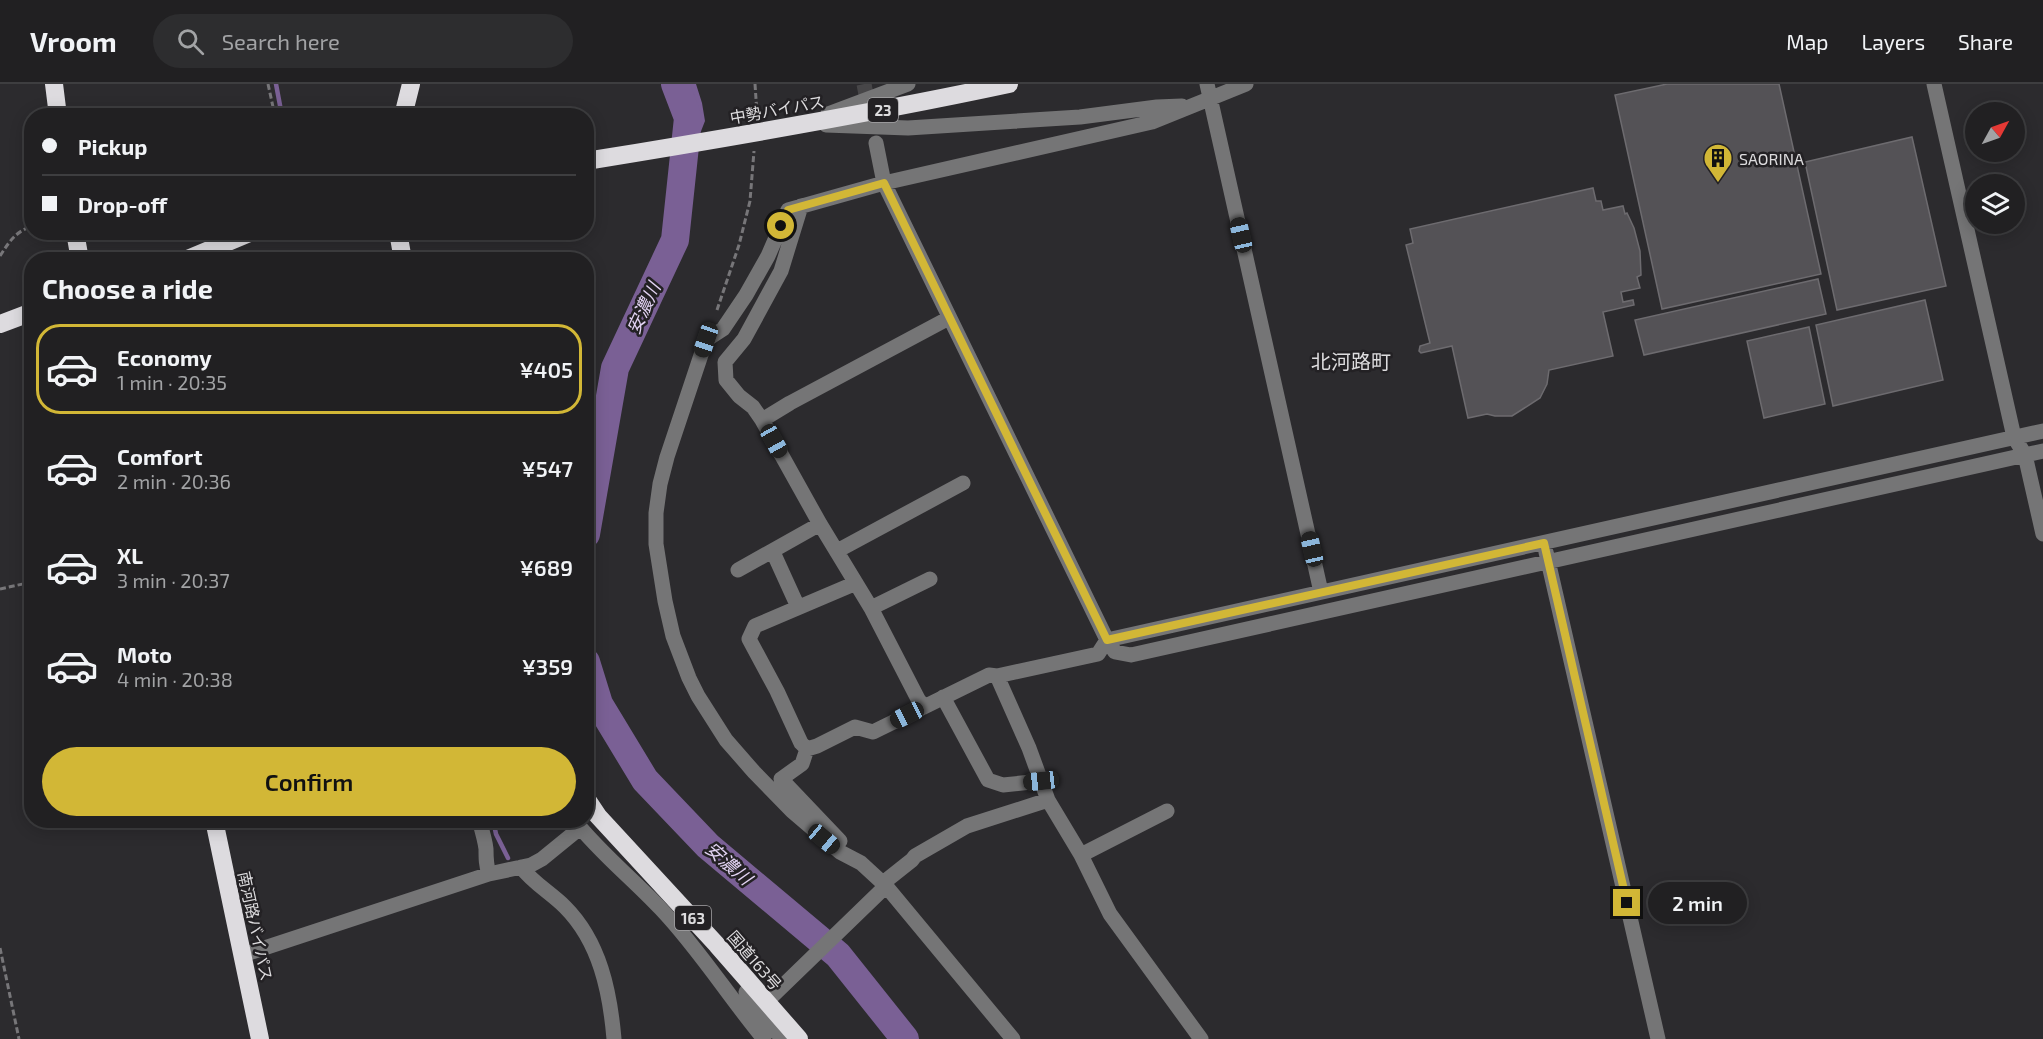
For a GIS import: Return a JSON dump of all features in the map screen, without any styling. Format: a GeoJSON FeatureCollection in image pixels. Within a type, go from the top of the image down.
{"type":"FeatureCollection","features":[{"type":"Feature","properties":{"kind":"highway"},"geometry":{"type":"LineString","coordinates":[[54,84],[57,108]]}},
{"type":"Feature","properties":{"kind":"highway"},"geometry":{"type":"LineString","coordinates":[[405,108],[411,84]]}},
{"type":"Feature","properties":{"kind":"highway","name":"中勢バイパス"},"geometry":{"type":"LineString","coordinates":[[594,160],[755,142],[802,124],[936,100],[1009,84]]}},
{"type":"Feature","properties":{"kind":"highway"},"geometry":{"type":"LineString","coordinates":[[204,252],[233,240]]}},
{"type":"Feature","properties":{"kind":"highway"},"geometry":{"type":"LineString","coordinates":[[0,324],[24,315]]}},
{"type":"Feature","properties":{"kind":"highway","name":"国道163号"},"geometry":{"type":"LineString","coordinates":[[594,810],[753,986],[772,996],[799,1039]]}},
{"type":"Feature","properties":{"kind":"highway","name":"南河路バイパス"},"geometry":{"type":"LineString","coordinates":[[216,828],[260,1039]]}},
{"type":"Feature","properties":{"kind":"street"},"geometry":{"type":"LineString","coordinates":[[802,124],[908,84]]}},
{"type":"Feature","properties":{"kind":"street"},"geometry":{"type":"LineString","coordinates":[[1208,84],[1322,592]]}},
{"type":"Feature","properties":{"kind":"street"},"geometry":{"type":"LineString","coordinates":[[861,863],[840,852],[792,811],[726,740],[693,687],[673,636],[656,544],[657,499],[667,457],[706,340],[723,329],[746,295],[768,256],[788,210],[884,183],[1152,122],[1246,84]]}},
{"type":"Feature","properties":{"kind":"street"},"geometry":{"type":"LineString","coordinates":[[1934,84],[2014,437],[2025,455],[2043,534]]}},
{"type":"Feature","properties":{"kind":"street"},"geometry":{"type":"LineString","coordinates":[[802,124],[908,128],[1080,117],[1157,107],[1189,106]]}},
{"type":"Feature","properties":{"kind":"street"},"geometry":{"type":"LineString","coordinates":[[876,143],[884,183],[1107,640],[1115,652],[1131,655],[2043,452]]}},
{"type":"Feature","properties":{"kind":"street"},"geometry":{"type":"LineString","coordinates":[[801,206],[781,271],[744,339],[725,362],[726,380],[739,396],[753,407],[762,420],[820,524],[871,608],[924,707]]}},
{"type":"Feature","properties":{"kind":"street"},"geometry":{"type":"LineString","coordinates":[[762,420],[949,318]]}},
{"type":"Feature","properties":{"kind":"street"},"geometry":{"type":"LineString","coordinates":[[807,749],[855,727],[873,732],[989,675],[997,676],[1098,654],[1107,640],[2043,431]]}},
{"type":"Feature","properties":{"kind":"street"},"geometry":{"type":"LineString","coordinates":[[837,551],[963,483]]}},
{"type":"Feature","properties":{"kind":"street"},"geometry":{"type":"LineString","coordinates":[[738,570],[820,524]]}},
{"type":"Feature","properties":{"kind":"street"},"geometry":{"type":"LineString","coordinates":[[1544,543],[1658,1039]]}},
{"type":"Feature","properties":{"kind":"street"},"geometry":{"type":"LineString","coordinates":[[773,552],[798,607]]}},
{"type":"Feature","properties":{"kind":"street"},"geometry":{"type":"LineString","coordinates":[[871,608],[930,579]]}},
{"type":"Feature","properties":{"kind":"street"},"geometry":{"type":"LineString","coordinates":[[807,749],[801,742],[749,639],[755,626],[856,583]]}},
{"type":"Feature","properties":{"kind":"street"},"geometry":{"type":"LineString","coordinates":[[997,676],[1029,748],[1048,801],[1081,855],[1110,914],[1201,1039]]}},
{"type":"Feature","properties":{"kind":"street"},"geometry":{"type":"LineString","coordinates":[[943,697],[988,780],[1003,785],[1041,781]]}},
{"type":"Feature","properties":{"kind":"street"},"geometry":{"type":"LineString","coordinates":[[807,749],[802,764],[781,779],[884,886],[1013,1039]]}},
{"type":"Feature","properties":{"kind":"street"},"geometry":{"type":"LineString","coordinates":[[772,996],[915,856],[967,826],[1048,801]]}},
{"type":"Feature","properties":{"kind":"street"},"geometry":{"type":"LineString","coordinates":[[1081,855],[1167,811]]}},
{"type":"Feature","properties":{"kind":"street"},"geometry":{"type":"LineString","coordinates":[[481,828],[489,874]]}},
{"type":"Feature","properties":{"kind":"street"},"geometry":{"type":"LineString","coordinates":[[243,955],[489,874],[531,865],[542,859],[573,828]]}},
{"type":"Feature","properties":{"kind":"street"},"geometry":{"type":"LineString","coordinates":[[581,828],[661,909],[709,965],[764,1039]]}},
{"type":"Feature","properties":{"kind":"street"},"geometry":{"type":"LineString","coordinates":[[521,867],[527,875],[567,909],[586,934],[604,977],[614,1039]]}},
{"type":"Feature","properties":{"kind":"street"},"geometry":{"type":"LineString","coordinates":[[753,986],[746,992],[782,1039]]}},
{"type":"Feature","properties":{"kind":"path"},"geometry":{"type":"LineString","coordinates":[[268,84],[272,108]]}},
{"type":"Feature","properties":{"kind":"path"},"geometry":{"type":"LineString","coordinates":[[755,84],[757,114]]}},
{"type":"Feature","properties":{"kind":"path"},"geometry":{"type":"LineString","coordinates":[[706,340],[739,245],[750,201],[755,142]]}},
{"type":"Feature","properties":{"kind":"path"},"geometry":{"type":"LineString","coordinates":[[0,256],[14,235],[24,228]]}},
{"type":"Feature","properties":{"kind":"path"},"geometry":{"type":"LineString","coordinates":[[0,589],[24,584]]}},
{"type":"Feature","properties":{"kind":"path"},"geometry":{"type":"LineString","coordinates":[[0,948],[20,1039]]}},
{"type":"Feature","properties":{"kind":"shaded area"},"geometry":{"type":"Polygon","coordinates":[[[664,84],[696,84],[705,121],[674,200],[677,114],[664,84]]]}},
{"type":"Feature","properties":{"kind":"building","name":"SAORINA"},"geometry":{"type":"Polygon","coordinates":[[[1667,84],[1779,84],[1821,274],[1662,309],[1615,95],[1667,84]]]}},
{"type":"Feature","properties":{"kind":"building"},"geometry":{"type":"Polygon","coordinates":[[[1912,137],[1946,286],[1837,310],[1805,162],[1912,137]]]}},
{"type":"Feature","properties":{"kind":"building"},"geometry":{"type":"Polygon","coordinates":[[[1593,188],[1596,201],[1601,201],[1603,210],[1623,206],[1634,228],[1640,251],[1641,275],[1637,277],[1640,288],[1621,292],[1623,302],[1633,300],[1634,305],[1603,312],[1613,356],[1549,370],[1547,384],[1540,398],[1512,416],[1487,414],[1468,418],[1452,346],[1421,353],[1419,351],[1420,346],[1430,343],[1406,245],[1413,243],[1410,229],[1593,188]]]}},
{"type":"Feature","properties":{"kind":"building"},"geometry":{"type":"Polygon","coordinates":[[[1818,279],[1826,314],[1644,355],[1635,320],[1818,279]]]}},
{"type":"Feature","properties":{"kind":"building"},"geometry":{"type":"Polygon","coordinates":[[[1925,300],[1943,380],[1833,406],[1816,325],[1925,300]]]}},
{"type":"Feature","properties":{"kind":"building"},"geometry":{"type":"Polygon","coordinates":[[[1809,327],[1825,404],[1764,418],[1747,341],[1809,327]]]}},
{"type":"Feature","properties":{"kind":"waterway"},"geometry":{"type":"LineString","coordinates":[[276,84],[280,108]]}},
{"type":"Feature","properties":{"kind":"waterway","name":"安濃川"},"geometry":{"type":"LineString","coordinates":[[594,488],[615,368],[675,240],[688,118],[675,84]]}},
{"type":"Feature","properties":{"kind":"waterway","name":"安濃川"},"geometry":{"type":"LineString","coordinates":[[594,688],[599,704],[645,780],[708,846],[838,955],[905,1039]]}},
{"type":"Feature","properties":{"kind":"waterway"},"geometry":{"type":"LineString","coordinates":[[495,828],[508,858]]}},
{"type":"Feature","properties":{"kind":"tunnel"},"geometry":{"type":"LineString","coordinates":[[864,84],[869,110]]}},
{"type":"Feature","properties":{"kind":"place","name":"SAORINA"},"geometry":{"type":"Point","coordinates":[1718,184]}},
{"type":"Feature","properties":{"kind":"district","name":"北河路町"},"geometry":{"type":"Point","coordinates":[1351,361]}},
{"type":"Feature","properties":{"kind":"route"},"geometry":{"type":"LineString","coordinates":[[781,226],[788,210],[884,183],[1107,640],[1544,543],[1627,903]]}}]}
